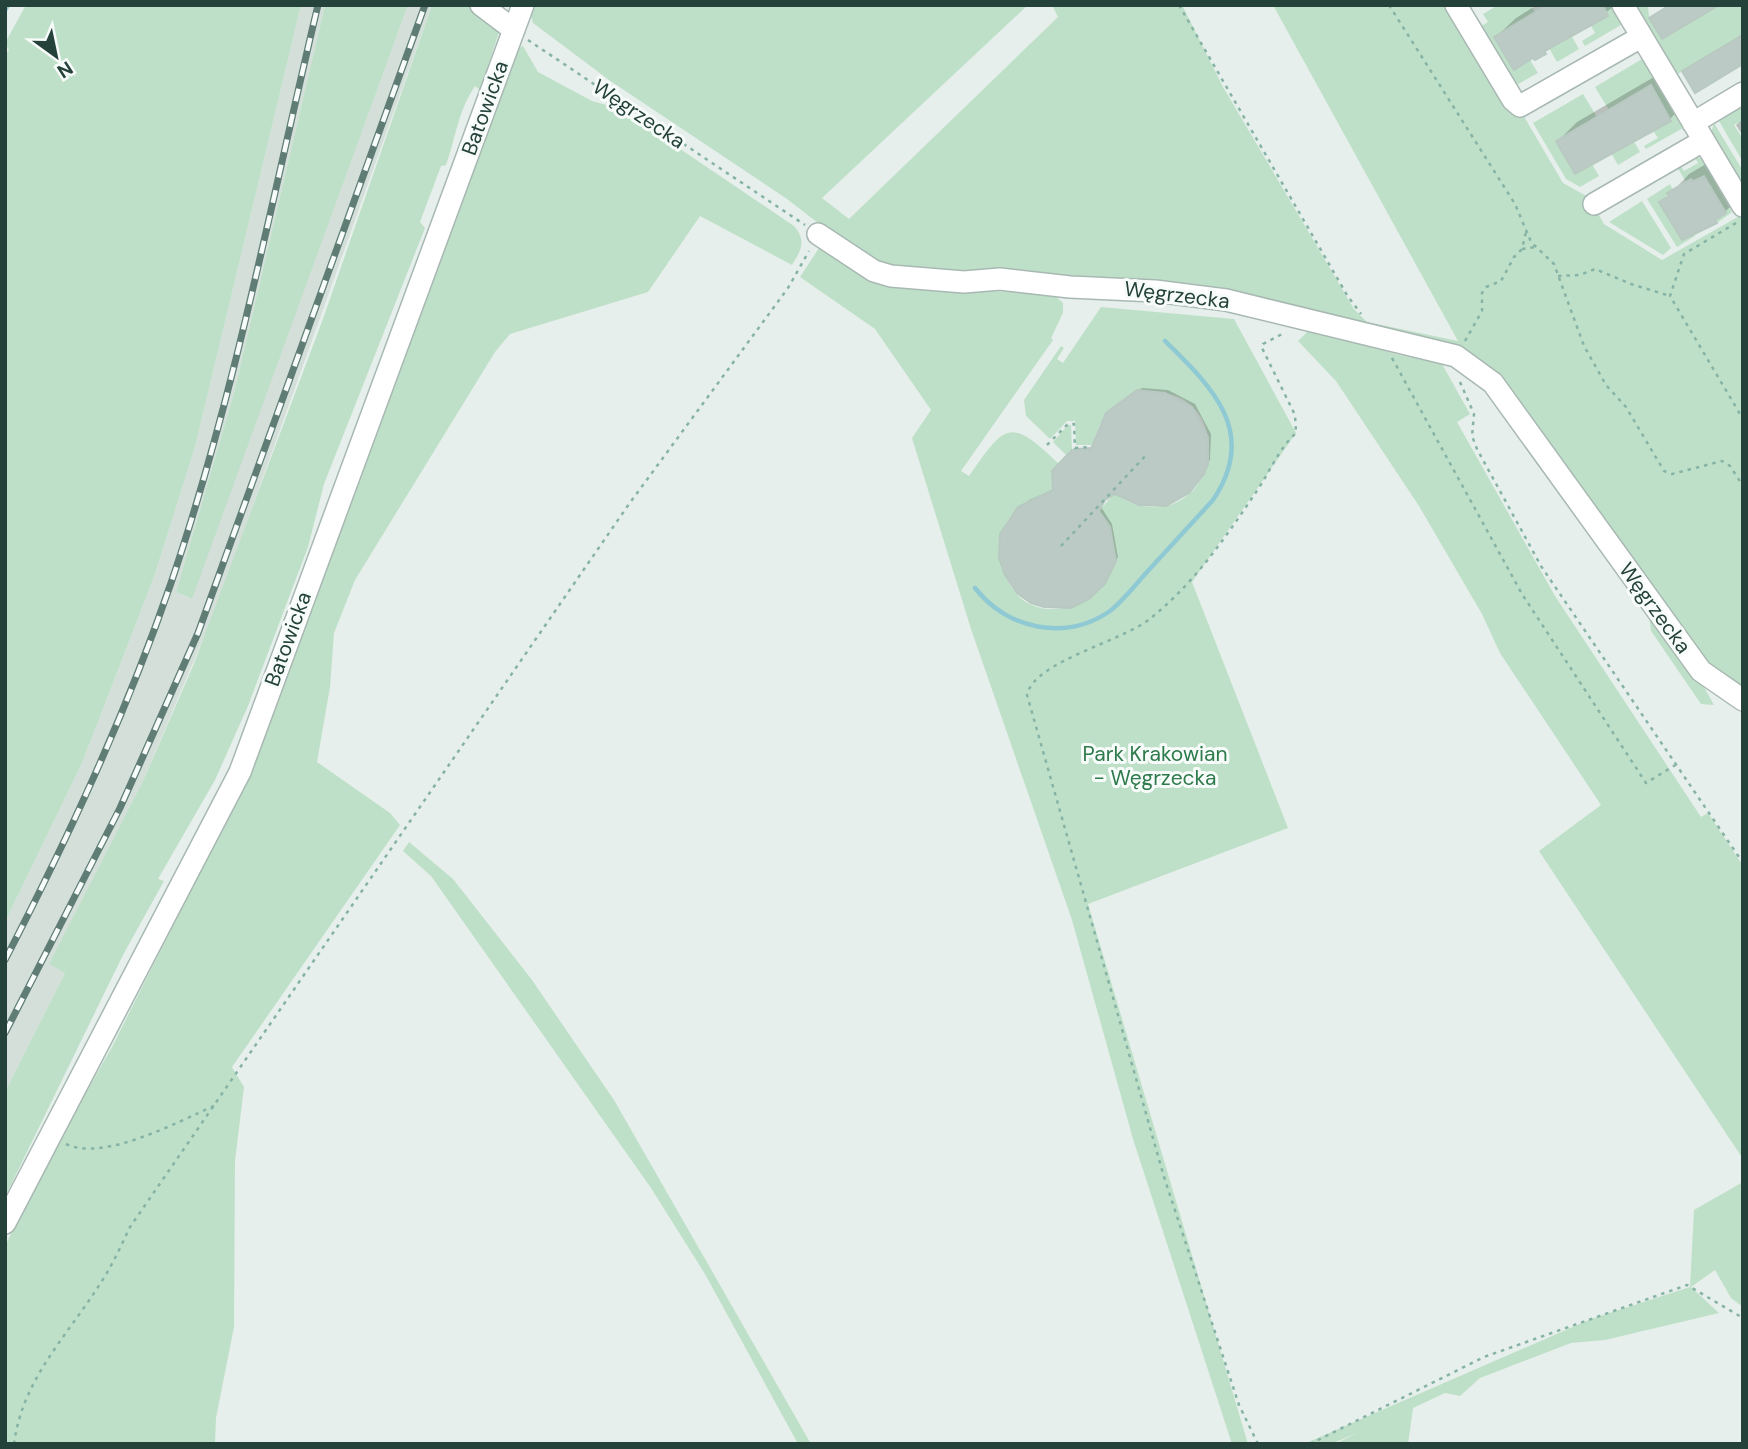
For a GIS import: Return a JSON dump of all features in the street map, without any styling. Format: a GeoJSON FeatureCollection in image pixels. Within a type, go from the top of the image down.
{"type":"FeatureCollection","features":[{"type":"Feature","properties":{"kind":"street"},"geometry":{"type":"LineString","coordinates":[[481,5],[514,30]]}},
{"type":"Feature","properties":{"kind":"street","name":"Batowicka"},"geometry":{"type":"LineString","coordinates":[[5,1223],[240,772],[523,5]]}},
{"type":"Feature","properties":{"kind":"street"},"geometry":{"type":"LineString","coordinates":[[1457,6],[1513,100],[1520,106],[1642,37]]}},
{"type":"Feature","properties":{"kind":"street"},"geometry":{"type":"LineString","coordinates":[[1624,6],[1743,206]]}},
{"type":"Feature","properties":{"kind":"street"},"geometry":{"type":"LineString","coordinates":[[1594,204],[1698,132],[1743,93]]}},
{"type":"Feature","properties":{"kind":"street","name":"Węgrzecka"},"geometry":{"type":"LineString","coordinates":[[818,234],[874,271],[891,276],[964,282],[1000,279],[1070,287],[1155,291],[1226,300],[1446,353],[1474,366],[1493,383],[1701,670],[1743,700]]}},
{"type":"Feature","properties":{"kind":"path"},"geometry":{"type":"LineString","coordinates":[[1179,5],[1346,295],[1364,317],[1521,593],[1646,783],[1677,764]]}},
{"type":"Feature","properties":{"kind":"path"},"geometry":{"type":"LineString","coordinates":[[1390,5],[1515,204],[1526,232],[1536,247],[1554,264],[1584,346],[1606,385],[1626,407],[1664,471],[1672,474],[1722,461],[1730,466],[1743,486]]}},
{"type":"Feature","properties":{"kind":"path","name":"Węgrzecka"},"geometry":{"type":"LineString","coordinates":[[514,30],[818,234]]}},
{"type":"Feature","properties":{"kind":"path"},"geometry":{"type":"LineString","coordinates":[[1670,296],[1684,254],[1731,225],[1743,224]]}},
{"type":"Feature","properties":{"kind":"path"},"geometry":{"type":"LineString","coordinates":[[1526,232],[1522,249],[1514,257],[1501,281],[1486,287],[1482,293],[1482,311],[1446,353],[1474,414],[1472,436],[1541,566],[1743,863]]}},
{"type":"Feature","properties":{"kind":"path"},"geometry":{"type":"LineString","coordinates":[[14,1444],[27,1400],[43,1363],[100,1285],[130,1227],[217,1105],[235,1073],[629,504],[788,288],[818,234]]}},
{"type":"Feature","properties":{"kind":"path"},"geometry":{"type":"LineString","coordinates":[[1522,249],[1536,247]]}},
{"type":"Feature","properties":{"kind":"path"},"geometry":{"type":"LineString","coordinates":[[1557,276],[1573,277],[1595,269],[1631,285],[1670,296],[1743,419]]}},
{"type":"Feature","properties":{"kind":"path"},"geometry":{"type":"LineString","coordinates":[[1258,1444],[1239,1405],[1168,1190],[1064,835],[1027,695],[1033,680],[1050,668],[1123,636],[1149,620],[1188,583],[1214,552],[1296,433],[1295,415],[1262,348],[1263,344],[1296,326],[1299,316]]}},
{"type":"Feature","properties":{"kind":"path"},"geometry":{"type":"LineString","coordinates":[[1047,444],[1068,424],[1074,424],[1075,448],[1091,447]]}},
{"type":"Feature","properties":{"kind":"path"},"geometry":{"type":"LineString","coordinates":[[1061,546],[1148,453]]}},
{"type":"Feature","properties":{"kind":"path"},"geometry":{"type":"LineString","coordinates":[[50,1137],[77,1149],[96,1151],[159,1130],[217,1105]]}},
{"type":"Feature","properties":{"kind":"path"},"geometry":{"type":"LineString","coordinates":[[1310,1444],[1474,1361],[1687,1285],[1743,1318]]}},
{"type":"Feature","properties":{"kind":"shaded area"},"geometry":{"type":"Polygon","coordinates":[[[301,5],[325,5],[234,393],[176,592],[191,599],[408,5],[432,5],[217,606],[144,779],[50,964],[65,973],[5,1092],[5,922],[82,763],[154,577],[195,447],[301,5]]]}},
{"type":"Feature","properties":{"kind":"green space"},"geometry":{"type":"Polygon","coordinates":[[[26,5],[301,5],[195,447],[154,577],[82,763],[5,922],[5,55],[9,50],[5,43],[26,5]]]}},
{"type":"Feature","properties":{"kind":"green space"},"geometry":{"type":"Polygon","coordinates":[[[325,5],[408,5],[192,599],[176,592],[234,393],[325,5]]]}},
{"type":"Feature","properties":{"kind":"green space"},"geometry":{"type":"Polygon","coordinates":[[[432,5],[470,5],[500,29],[480,90],[475,86],[469,95],[446,165],[441,166],[420,222],[425,228],[324,484],[308,547],[248,706],[215,780],[158,879],[164,881],[123,955],[5,1197],[5,1092],[65,973],[49,964],[144,779],[193,666],[324,316],[432,5]]]}},
{"type":"Feature","properties":{"kind":"green space"},"geometry":{"type":"Polygon","coordinates":[[[532,5],[1028,5],[822,198],[849,219],[1058,17],[1052,5],[1182,5],[1223,87],[1354,309],[1367,322],[1458,341],[1273,5],[1448,5],[1522,113],[1563,183],[1588,197],[1604,224],[1662,260],[1743,214],[1743,691],[1707,667],[1495,379],[1293,305],[1224,292],[885,266],[831,233],[787,199],[609,80],[533,23],[530,12],[532,5]]]}},
{"type":"Feature","properties":{"kind":"green space"},"geometry":{"type":"Polygon","coordinates":[[[1498,5],[1531,5],[1535,13],[1494,37],[1513,69],[1530,60],[1538,73],[1513,87],[1478,28],[1488,22],[1483,14],[1498,5]]]}},
{"type":"Feature","properties":{"kind":"green space"},"geometry":{"type":"Polygon","coordinates":[[[1603,5],[1610,5],[1621,25],[1585,46],[1582,41],[1595,33],[1590,24],[1608,14],[1603,5]]]}},
{"type":"Feature","properties":{"kind":"green space"},"geometry":{"type":"Polygon","coordinates":[[[1648,5],[1649,18],[1663,39],[1719,5],[1743,5],[1743,35],[1676,75],[1699,110],[1696,110],[1636,7],[1648,5]]]}},
{"type":"Feature","properties":{"kind":"green space"},"geometry":{"type":"Polygon","coordinates":[[[1571,35],[1579,49],[1557,62],[1549,48],[1571,35]]]}},
{"type":"Feature","properties":{"kind":"green space"},"geometry":{"type":"Polygon","coordinates":[[[523,46],[538,72],[592,101],[621,109],[794,226],[800,236],[800,250],[792,265],[700,216],[648,292],[510,334],[495,352],[355,580],[334,633],[330,687],[317,762],[390,813],[400,825],[232,1067],[244,1087],[235,1161],[234,1327],[216,1418],[215,1444],[5,1444],[5,1246],[47,1161],[112,1047],[196,880],[267,720],[517,49],[523,46]]]}},
{"type":"Feature","properties":{"kind":"green space"},"geometry":{"type":"Polygon","coordinates":[[[1642,59],[1683,128],[1646,149],[1644,146],[1658,138],[1652,129],[1670,118],[1652,86],[1609,110],[1595,87],[1642,59]]]}},
{"type":"Feature","properties":{"kind":"green space"},"geometry":{"type":"Polygon","coordinates":[[[1583,94],[1597,117],[1556,141],[1575,174],[1592,164],[1599,176],[1580,187],[1566,179],[1533,123],[1583,94]]]}},
{"type":"Feature","properties":{"kind":"green space"},"geometry":{"type":"Polygon","coordinates":[[[1743,101],[1743,120],[1734,125],[1743,139],[1743,162],[1716,116],[1743,101]]]}},
{"type":"Feature","properties":{"kind":"green space"},"geometry":{"type":"Polygon","coordinates":[[[1714,123],[1743,171],[1743,186],[1711,133],[1714,123]]]}},
{"type":"Feature","properties":{"kind":"green space"},"geometry":{"type":"Polygon","coordinates":[[[1633,140],[1640,152],[1618,165],[1611,153],[1633,140]]]}},
{"type":"Feature","properties":{"kind":"green space"},"geometry":{"type":"Polygon","coordinates":[[[1695,157],[1702,159],[1732,212],[1717,223],[1715,220],[1726,213],[1704,176],[1686,182],[1677,167],[1678,162],[1684,171],[1698,163],[1695,157]]]}},
{"type":"Feature","properties":{"kind":"green space"},"geometry":{"type":"Polygon","coordinates":[[[1670,184],[1673,190],[1660,203],[1681,239],[1693,233],[1695,236],[1677,247],[1647,199],[1670,184]]]}},
{"type":"Feature","properties":{"kind":"green space"},"geometry":{"type":"Polygon","coordinates":[[[1642,201],[1671,248],[1663,255],[1609,222],[1642,201]]]}},
{"type":"Feature","properties":{"kind":"green space","name":"Park Krakowian - Węgrzecka"},"geometry":{"type":"Polygon","coordinates":[[[821,245],[926,288],[1053,294],[1063,303],[1063,313],[1051,338],[1053,340],[961,471],[969,476],[992,445],[1009,432],[1019,433],[1029,439],[1059,464],[1053,493],[1035,498],[1021,506],[1010,517],[1003,530],[1000,545],[1006,576],[1015,592],[1026,602],[1038,607],[1066,608],[1080,603],[1092,596],[1110,575],[1114,542],[1099,511],[1114,494],[1138,505],[1165,506],[1185,497],[1200,480],[1208,459],[1208,437],[1200,416],[1184,400],[1159,392],[1135,393],[1115,406],[1101,423],[1094,445],[1076,445],[1075,421],[1067,421],[1050,439],[1026,416],[1024,400],[1061,346],[1064,348],[1057,359],[1063,363],[1101,307],[1234,319],[1296,433],[1192,582],[1288,828],[1088,904],[1248,1444],[1232,1444],[1133,1139],[1072,920],[971,629],[912,438],[931,410],[875,329],[800,277],[821,245]]]}},
{"type":"Feature","properties":{"kind":"green space"},"geometry":{"type":"Polygon","coordinates":[[[1313,326],[1395,354],[1442,364],[1470,414],[1457,422],[1555,596],[1701,817],[1708,813],[1743,866],[1743,1159],[1539,851],[1601,805],[1500,653],[1482,614],[1419,506],[1336,381],[1298,341],[1313,326]]]}},
{"type":"Feature","properties":{"kind":"green space"},"geometry":{"type":"Polygon","coordinates":[[[1071,425],[1072,450],[1067,456],[1053,442],[1071,425]]]}},
{"type":"Feature","properties":{"kind":"green space"},"geometry":{"type":"Polygon","coordinates":[[[1648,608],[1695,671],[1714,705],[1701,704],[1651,631],[1648,608]]]}},
{"type":"Feature","properties":{"kind":"green space"},"geometry":{"type":"Polygon","coordinates":[[[409,842],[453,879],[532,980],[614,1100],[811,1444],[798,1444],[705,1274],[651,1188],[431,876],[403,851],[409,842]]]}},
{"type":"Feature","properties":{"kind":"green space"},"geometry":{"type":"Polygon","coordinates":[[[1743,1182],[1743,1307],[1731,1298],[1715,1270],[1691,1287],[1719,1313],[1605,1340],[1571,1343],[1480,1378],[1460,1396],[1445,1393],[1413,1408],[1408,1444],[1335,1444],[1357,1433],[1331,1444],[1304,1444],[1591,1319],[1690,1287],[1694,1210],[1743,1182]]]}},
{"type":"Feature","properties":{"kind":"building"},"geometry":{"type":"Polygon","coordinates":[[[1547,5],[1603,5],[1608,16],[1514,70],[1494,37],[1547,5]]]}},
{"type":"Feature","properties":{"kind":"building"},"geometry":{"type":"Polygon","coordinates":[[[1670,5],[1719,5],[1662,39],[1649,18],[1670,5]]]}},
{"type":"Feature","properties":{"kind":"building"},"geometry":{"type":"Polygon","coordinates":[[[1743,35],[1743,64],[1695,93],[1682,71],[1743,35]]]}},
{"type":"Feature","properties":{"kind":"building"},"geometry":{"type":"Polygon","coordinates":[[[1651,85],[1671,121],[1575,174],[1556,141],[1651,85]]]}},
{"type":"Feature","properties":{"kind":"building"},"geometry":{"type":"Polygon","coordinates":[[[1704,176],[1726,213],[1715,220],[1717,223],[1682,240],[1659,202],[1669,196],[1667,193],[1691,179],[1693,182],[1704,176]]]}},
{"type":"Feature","properties":{"kind":"building"},"geometry":{"type":"Polygon","coordinates":[[[1137,390],[1165,393],[1192,407],[1208,437],[1208,464],[1204,474],[1189,493],[1166,506],[1139,505],[1115,494],[1105,500],[1099,511],[1110,527],[1116,561],[1105,584],[1089,599],[1071,608],[1044,607],[1031,603],[1017,593],[1005,575],[999,558],[1000,534],[1018,507],[1053,490],[1052,471],[1072,450],[1091,449],[1106,413],[1137,390]]]}},
{"type":"Feature","properties":{"kind":"waterway"},"geometry":{"type":"LineString","coordinates":[[5,10],[8,5]]}},
{"type":"Feature","properties":{"kind":"waterway"},"geometry":{"type":"LineString","coordinates":[[975,588],[988,602],[1020,621],[1056,628],[1093,621],[1120,602],[1213,500],[1226,476],[1232,453],[1224,412],[1199,376],[1165,341]]}},
{"type":"Feature","properties":{"kind":"railway"},"geometry":{"type":"LineString","coordinates":[[5,960],[95,775],[135,680],[171,583],[194,512],[234,368],[318,5]]}},
{"type":"Feature","properties":{"kind":"railway"},"geometry":{"type":"LineString","coordinates":[[5,1033],[120,808],[198,633],[425,5]]}}]}
